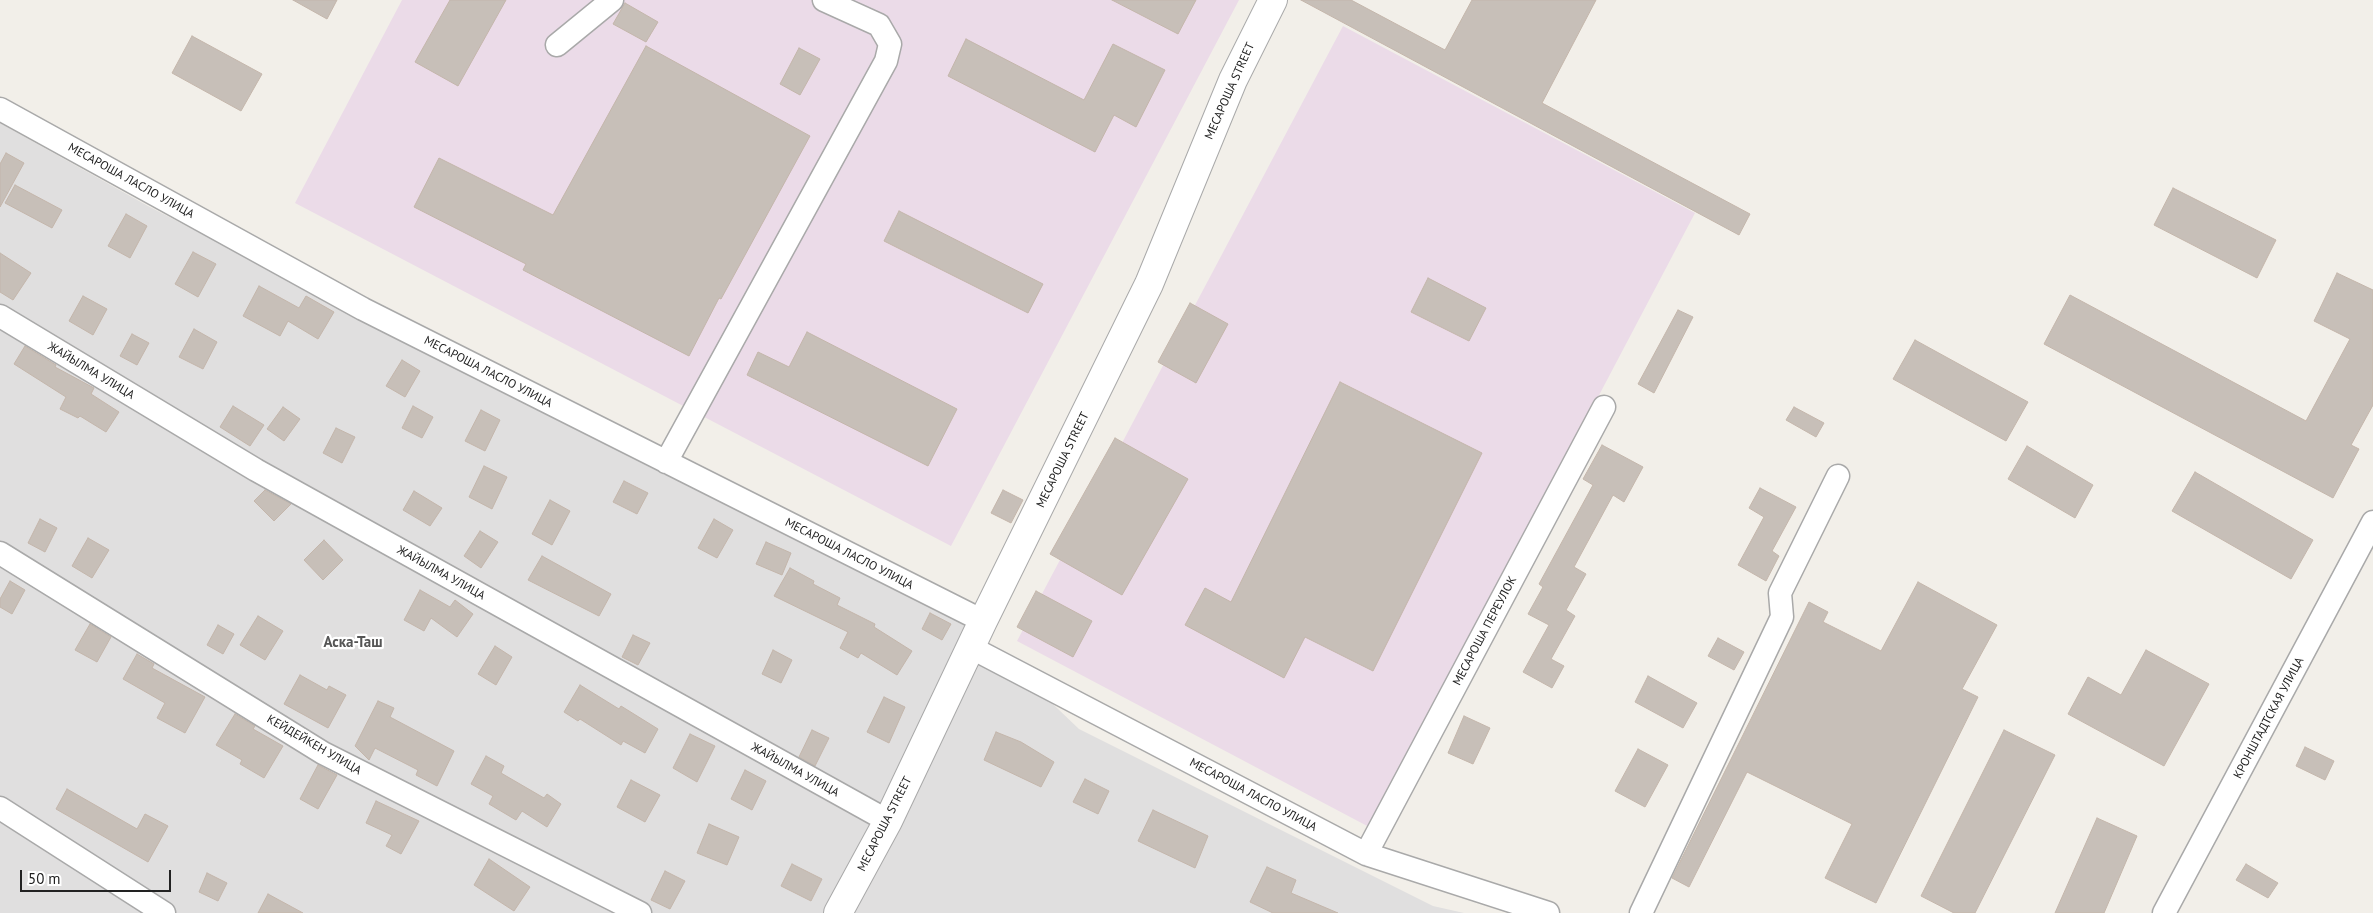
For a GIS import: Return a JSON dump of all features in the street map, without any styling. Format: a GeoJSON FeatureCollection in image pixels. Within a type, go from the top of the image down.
{"type":"FeatureCollection","features":[{"type":"Feature","properties":{"kind":"street"},"geometry":{"type":"LineString","coordinates":[[557,46],[612,0]]}},
{"type":"Feature","properties":{"kind":"street"},"geometry":{"type":"LineString","coordinates":[[666,462],[886,62],[890,44],[880,25],[824,0]]}},
{"type":"Feature","properties":{"kind":"street","name":"МЕСАРОША STREET"},"geometry":{"type":"LineString","coordinates":[[838,913],[888,821],[970,647],[1149,284],[1233,80],[1273,0]]}},
{"type":"Feature","properties":{"kind":"street","name":"МЕСАРОША ЛАСЛО УЛИЦА"},"geometry":{"type":"LineString","coordinates":[[0,108],[363,308],[983,621]]}},
{"type":"Feature","properties":{"kind":"street","name":"ЖАЙЫЛМА УЛИЦА"},"geometry":{"type":"LineString","coordinates":[[0,316],[256,470],[888,821]]}},
{"type":"Feature","properties":{"kind":"street","name":"МЕСАРОША ПЕРЕУЛОК"},"geometry":{"type":"LineString","coordinates":[[1366,854],[1604,408]]}},
{"type":"Feature","properties":{"kind":"street"},"geometry":{"type":"LineString","coordinates":[[1642,913],[1782,617],[1780,593],[1838,476]]}},
{"type":"Feature","properties":{"kind":"street","name":"КРОНШТАДТСКАЯ УЛИЦА"},"geometry":{"type":"LineString","coordinates":[[2164,913],[2373,522]]}},
{"type":"Feature","properties":{"kind":"street","name":"КЕЙДЕЙКЕН УЛИЦА"},"geometry":{"type":"LineString","coordinates":[[0,553],[323,753],[640,913]]}},
{"type":"Feature","properties":{"kind":"street","name":"МЕСАРОША ЛАСЛО УЛИЦА"},"geometry":{"type":"LineString","coordinates":[[970,647],[1366,854],[1548,913]]}},
{"type":"Feature","properties":{"kind":"street"},"geometry":{"type":"LineString","coordinates":[[0,808],[164,913]]}},
{"type":"Feature","properties":{"kind":"shaded area"},"geometry":{"type":"Polygon","coordinates":[[[402,0],[1239,0],[951,546],[295,203],[402,0]]]}},
{"type":"Feature","properties":{"kind":"shaded area"},"geometry":{"type":"Polygon","coordinates":[[[1343,26],[1695,213],[1371,828],[1017,641],[1343,26]]]}},
{"type":"Feature","properties":{"kind":"shaded area","name":"Аска-Таш"},"geometry":{"type":"Polygon","coordinates":[[[0,123],[148,206],[555,417],[972,627],[1079,729],[1433,906],[1464,913],[0,913],[0,123]]]}},
{"type":"Feature","properties":{"kind":"building"},"geometry":{"type":"Polygon","coordinates":[[[293,0],[337,0],[327,19],[293,0]]]}},
{"type":"Feature","properties":{"kind":"building"},"geometry":{"type":"Polygon","coordinates":[[[450,0],[506,0],[458,86],[415,62],[450,0]]]}},
{"type":"Feature","properties":{"kind":"building"},"geometry":{"type":"Polygon","coordinates":[[[1112,0],[1196,0],[1178,34],[1112,0]]]}},
{"type":"Feature","properties":{"kind":"building"},"geometry":{"type":"Polygon","coordinates":[[[1301,0],[1351,0],[1445,50],[1472,0],[1596,0],[1542,103],[1750,214],[1739,235],[1301,0]]]}},
{"type":"Feature","properties":{"kind":"building"},"geometry":{"type":"Polygon","coordinates":[[[625,3],[658,22],[646,42],[613,24],[625,3]]]}},
{"type":"Feature","properties":{"kind":"building"},"geometry":{"type":"Polygon","coordinates":[[[192,36],[262,74],[241,111],[172,73],[192,36]]]}},
{"type":"Feature","properties":{"kind":"building"},"geometry":{"type":"Polygon","coordinates":[[[966,39],[1084,100],[1113,44],[1165,70],[1136,127],[1114,115],[1095,152],[948,76],[966,39]]]}},
{"type":"Feature","properties":{"kind":"building"},"geometry":{"type":"Polygon","coordinates":[[[646,46],[810,136],[721,299],[719,298],[689,356],[523,270],[526,264],[414,207],[439,158],[553,215],[646,46]]]}},
{"type":"Feature","properties":{"kind":"building"},"geometry":{"type":"Polygon","coordinates":[[[799,48],[820,59],[800,95],[780,84],[799,48]]]}},
{"type":"Feature","properties":{"kind":"building"},"geometry":{"type":"Polygon","coordinates":[[[6,153],[24,163],[0,207],[0,164],[6,153]]]}},
{"type":"Feature","properties":{"kind":"building"},"geometry":{"type":"Polygon","coordinates":[[[15,185],[62,210],[52,228],[5,203],[15,185]]]}},
{"type":"Feature","properties":{"kind":"building"},"geometry":{"type":"Polygon","coordinates":[[[2173,188],[2276,240],[2257,278],[2154,225],[2173,188]]]}},
{"type":"Feature","properties":{"kind":"building"},"geometry":{"type":"Polygon","coordinates":[[[899,211],[1043,284],[1028,313],[884,241],[899,211]]]}},
{"type":"Feature","properties":{"kind":"building"},"geometry":{"type":"Polygon","coordinates":[[[126,214],[147,226],[130,258],[108,246],[126,214]]]}},
{"type":"Feature","properties":{"kind":"building"},"geometry":{"type":"Polygon","coordinates":[[[193,252],[216,264],[198,297],[175,284],[193,252]]]}},
{"type":"Feature","properties":{"kind":"building"},"geometry":{"type":"Polygon","coordinates":[[[0,253],[31,273],[13,300],[0,292],[0,253]]]}},
{"type":"Feature","properties":{"kind":"building"},"geometry":{"type":"Polygon","coordinates":[[[2337,273],[2373,290],[2373,405],[2351,445],[2359,449],[2333,498],[2044,344],[2070,295],[2306,421],[2350,339],[2314,321],[2337,273]]]}},
{"type":"Feature","properties":{"kind":"building"},"geometry":{"type":"Polygon","coordinates":[[[1428,278],[1486,308],[1469,341],[1411,312],[1428,278]]]}},
{"type":"Feature","properties":{"kind":"building"},"geometry":{"type":"Polygon","coordinates":[[[259,286],[299,308],[306,296],[334,312],[318,339],[288,321],[280,336],[243,316],[259,286]]]}},
{"type":"Feature","properties":{"kind":"building"},"geometry":{"type":"Polygon","coordinates":[[[83,296],[107,309],[93,335],[69,321],[83,296]]]}},
{"type":"Feature","properties":{"kind":"building"},"geometry":{"type":"Polygon","coordinates":[[[1190,303],[1228,324],[1196,383],[1158,362],[1190,303]]]}},
{"type":"Feature","properties":{"kind":"building"},"geometry":{"type":"Polygon","coordinates":[[[1678,310],[1693,317],[1654,393],[1638,384],[1678,310]]]}},
{"type":"Feature","properties":{"kind":"building"},"geometry":{"type":"Polygon","coordinates":[[[194,329],[217,342],[203,369],[179,357],[194,329]]]}},
{"type":"Feature","properties":{"kind":"building"},"geometry":{"type":"Polygon","coordinates":[[[807,332],[957,409],[928,466],[747,375],[758,352],[789,367],[807,332]]]}},
{"type":"Feature","properties":{"kind":"building"},"geometry":{"type":"Polygon","coordinates":[[[132,334],[149,343],[137,365],[120,356],[132,334]]]}},
{"type":"Feature","properties":{"kind":"building"},"geometry":{"type":"Polygon","coordinates":[[[1915,340],[2028,402],[2006,441],[1893,379],[1915,340]]]}},
{"type":"Feature","properties":{"kind":"building"},"geometry":{"type":"Polygon","coordinates":[[[25,346],[56,365],[55,367],[94,388],[91,394],[119,412],[106,432],[80,416],[78,418],[60,409],[66,397],[14,364],[25,346]]]}},
{"type":"Feature","properties":{"kind":"building"},"geometry":{"type":"Polygon","coordinates":[[[402,360],[420,371],[405,397],[386,386],[402,360]]]}},
{"type":"Feature","properties":{"kind":"building"},"geometry":{"type":"Polygon","coordinates":[[[1340,382],[1482,453],[1373,671],[1305,637],[1284,678],[1185,625],[1205,588],[1231,602],[1340,382]]]}},
{"type":"Feature","properties":{"kind":"building"},"geometry":{"type":"Polygon","coordinates":[[[233,406],[264,425],[250,446],[220,427],[233,406]]]}},
{"type":"Feature","properties":{"kind":"building"},"geometry":{"type":"Polygon","coordinates":[[[413,406],[433,417],[422,438],[402,428],[413,406]]]}},
{"type":"Feature","properties":{"kind":"building"},"geometry":{"type":"Polygon","coordinates":[[[283,407],[300,419],[284,441],[267,429],[283,407]]]}},
{"type":"Feature","properties":{"kind":"building"},"geometry":{"type":"Polygon","coordinates":[[[1794,407],[1824,423],[1816,437],[1786,420],[1794,407]]]}},
{"type":"Feature","properties":{"kind":"building"},"geometry":{"type":"Polygon","coordinates":[[[481,410],[500,420],[485,451],[465,441],[481,410]]]}},
{"type":"Feature","properties":{"kind":"building"},"geometry":{"type":"Polygon","coordinates":[[[336,428],[355,437],[342,463],[323,453],[336,428]]]}},
{"type":"Feature","properties":{"kind":"building"},"geometry":{"type":"Polygon","coordinates":[[[1115,438],[1188,479],[1122,595],[1050,554],[1115,438]]]}},
{"type":"Feature","properties":{"kind":"building"},"geometry":{"type":"Polygon","coordinates":[[[1602,445],[1643,467],[1624,502],[1613,495],[1574,567],[1586,574],[1566,610],[1575,616],[1551,659],[1564,666],[1552,688],[1523,672],[1549,625],[1528,614],[1543,587],[1539,584],[1593,485],[1583,479],[1602,445]]]}},
{"type":"Feature","properties":{"kind":"building"},"geometry":{"type":"Polygon","coordinates":[[[2027,446],[2093,485],[2075,518],[2008,479],[2027,446]]]}},
{"type":"Feature","properties":{"kind":"building"},"geometry":{"type":"Polygon","coordinates":[[[484,466],[507,477],[492,509],[469,497],[484,466]]]}},
{"type":"Feature","properties":{"kind":"building"},"geometry":{"type":"Polygon","coordinates":[[[2195,472],[2313,540],[2291,579],[2172,511],[2195,472]]]}},
{"type":"Feature","properties":{"kind":"building"},"geometry":{"type":"Polygon","coordinates":[[[624,481],[648,493],[637,514],[613,502],[624,481]]]}},
{"type":"Feature","properties":{"kind":"building"},"geometry":{"type":"Polygon","coordinates":[[[1760,488],[1796,507],[1772,551],[1779,556],[1766,581],[1738,565],[1764,517],[1749,508],[1760,488]]]}},
{"type":"Feature","properties":{"kind":"building"},"geometry":{"type":"Polygon","coordinates":[[[265,490],[291,504],[274,521],[254,501],[265,490]]]}},
{"type":"Feature","properties":{"kind":"building"},"geometry":{"type":"Polygon","coordinates":[[[1003,490],[1023,500],[1011,523],[991,513],[1003,490]]]}},
{"type":"Feature","properties":{"kind":"building"},"geometry":{"type":"Polygon","coordinates":[[[414,491],[442,508],[430,526],[403,510],[414,491]]]}},
{"type":"Feature","properties":{"kind":"building"},"geometry":{"type":"Polygon","coordinates":[[[550,500],[570,511],[552,545],[532,534],[550,500]]]}},
{"type":"Feature","properties":{"kind":"building"},"geometry":{"type":"Polygon","coordinates":[[[40,519],[57,528],[45,552],[28,543],[40,519]]]}},
{"type":"Feature","properties":{"kind":"building"},"geometry":{"type":"Polygon","coordinates":[[[714,519],[733,530],[717,558],[698,548],[714,519]]]}},
{"type":"Feature","properties":{"kind":"building"},"geometry":{"type":"Polygon","coordinates":[[[480,531],[498,542],[481,568],[464,556],[480,531]]]}},
{"type":"Feature","properties":{"kind":"building"},"geometry":{"type":"Polygon","coordinates":[[[88,538],[109,550],[92,578],[72,566],[88,538]]]}},
{"type":"Feature","properties":{"kind":"building"},"geometry":{"type":"Polygon","coordinates":[[[324,540],[343,560],[323,580],[304,560],[324,540]]]}},
{"type":"Feature","properties":{"kind":"building"},"geometry":{"type":"Polygon","coordinates":[[[766,542],[791,553],[782,575],[756,564],[766,542]]]}},
{"type":"Feature","properties":{"kind":"building"},"geometry":{"type":"Polygon","coordinates":[[[542,556],[611,594],[599,616],[528,580],[542,556]]]}},
{"type":"Feature","properties":{"kind":"building"},"geometry":{"type":"Polygon","coordinates":[[[790,568],[814,581],[813,584],[840,598],[837,605],[875,624],[874,627],[912,651],[897,675],[861,653],[858,658],[840,648],[848,632],[774,596],[790,568]]]}},
{"type":"Feature","properties":{"kind":"building"},"geometry":{"type":"Polygon","coordinates":[[[10,581],[25,590],[12,614],[0,607],[0,599],[10,581]]]}},
{"type":"Feature","properties":{"kind":"building"},"geometry":{"type":"Polygon","coordinates":[[[1918,582],[1997,625],[1962,689],[1978,697],[1876,903],[1825,878],[1852,824],[1747,772],[1689,887],[1672,878],[1809,602],[1828,612],[1823,622],[1881,651],[1918,582]]]}},
{"type":"Feature","properties":{"kind":"building"},"geometry":{"type":"Polygon","coordinates":[[[420,590],[450,607],[455,600],[473,614],[457,637],[431,618],[424,631],[404,620],[420,590]]]}},
{"type":"Feature","properties":{"kind":"building"},"geometry":{"type":"Polygon","coordinates":[[[1036,591],[1092,621],[1073,657],[1017,627],[1036,591]]]}},
{"type":"Feature","properties":{"kind":"building"},"geometry":{"type":"Polygon","coordinates":[[[930,613],[951,624],[942,640],[922,629],[930,613]]]}},
{"type":"Feature","properties":{"kind":"building"},"geometry":{"type":"Polygon","coordinates":[[[258,616],[283,631],[265,660],[240,645],[258,616]]]}},
{"type":"Feature","properties":{"kind":"building"},"geometry":{"type":"Polygon","coordinates":[[[90,624],[111,637],[97,662],[75,650],[90,624]]]}},
{"type":"Feature","properties":{"kind":"building"},"geometry":{"type":"Polygon","coordinates":[[[218,625],[234,634],[223,654],[207,645],[218,625]]]}},
{"type":"Feature","properties":{"kind":"building"},"geometry":{"type":"Polygon","coordinates":[[[633,635],[650,643],[638,665],[622,657],[633,635]]]}},
{"type":"Feature","properties":{"kind":"building"},"geometry":{"type":"Polygon","coordinates":[[[1718,638],[1744,652],[1734,670],[1708,656],[1718,638]]]}},
{"type":"Feature","properties":{"kind":"building"},"geometry":{"type":"Polygon","coordinates":[[[495,646],[512,657],[496,685],[478,674],[495,646]]]}},
{"type":"Feature","properties":{"kind":"building"},"geometry":{"type":"Polygon","coordinates":[[[773,650],[792,660],[781,683],[762,674],[773,650]]]}},
{"type":"Feature","properties":{"kind":"building"},"geometry":{"type":"Polygon","coordinates":[[[2146,650],[2209,684],[2164,766],[2068,714],[2088,677],[2121,695],[2146,650]]]}},
{"type":"Feature","properties":{"kind":"building"},"geometry":{"type":"Polygon","coordinates":[[[137,654],[154,664],[152,668],[205,697],[185,733],[157,718],[165,703],[123,679],[137,654]]]}},
{"type":"Feature","properties":{"kind":"building"},"geometry":{"type":"Polygon","coordinates":[[[300,675],[327,690],[329,686],[346,695],[328,728],[284,704],[300,675]]]}},
{"type":"Feature","properties":{"kind":"building"},"geometry":{"type":"Polygon","coordinates":[[[1648,676],[1697,703],[1683,728],[1635,702],[1648,676]]]}},
{"type":"Feature","properties":{"kind":"building"},"geometry":{"type":"Polygon","coordinates":[[[580,685],[619,709],[621,706],[658,729],[645,753],[623,741],[621,745],[580,719],[578,721],[564,712],[580,685]]]}},
{"type":"Feature","properties":{"kind":"building"},"geometry":{"type":"Polygon","coordinates":[[[884,697],[905,707],[889,743],[867,732],[884,697]]]}},
{"type":"Feature","properties":{"kind":"building"},"geometry":{"type":"Polygon","coordinates":[[[378,701],[394,708],[390,717],[454,751],[437,786],[416,775],[418,770],[375,748],[369,760],[355,746],[378,701]]]}},
{"type":"Feature","properties":{"kind":"building"},"geometry":{"type":"Polygon","coordinates":[[[235,714],[255,726],[253,729],[283,746],[264,778],[240,764],[242,760],[216,745],[235,714]]]}},
{"type":"Feature","properties":{"kind":"building"},"geometry":{"type":"Polygon","coordinates":[[[1464,716],[1490,728],[1473,764],[1448,753],[1464,716]]]}},
{"type":"Feature","properties":{"kind":"building"},"geometry":{"type":"Polygon","coordinates":[[[812,730],[829,738],[815,766],[799,757],[812,730]]]}},
{"type":"Feature","properties":{"kind":"building"},"geometry":{"type":"Polygon","coordinates":[[[2004,730],[2055,755],[1975,913],[1954,913],[1921,896],[2004,730]]]}},
{"type":"Feature","properties":{"kind":"building"},"geometry":{"type":"Polygon","coordinates":[[[996,732],[1021,742],[1054,762],[1041,787],[984,760],[996,732]]]}},
{"type":"Feature","properties":{"kind":"building"},"geometry":{"type":"Polygon","coordinates":[[[690,734],[715,746],[697,782],[673,768],[690,734]]]}},
{"type":"Feature","properties":{"kind":"building"},"geometry":{"type":"Polygon","coordinates":[[[2305,747],[2334,761],[2325,780],[2296,766],[2305,747]]]}},
{"type":"Feature","properties":{"kind":"building"},"geometry":{"type":"Polygon","coordinates":[[[1638,749],[1668,765],[1645,807],[1615,791],[1638,749]]]}},
{"type":"Feature","properties":{"kind":"building"},"geometry":{"type":"Polygon","coordinates":[[[486,756],[504,766],[501,773],[544,798],[547,794],[561,804],[547,827],[522,811],[516,820],[489,804],[493,796],[471,784],[486,756]]]}},
{"type":"Feature","properties":{"kind":"building"},"geometry":{"type":"Polygon","coordinates":[[[318,765],[337,775],[318,809],[300,799],[318,765]]]}},
{"type":"Feature","properties":{"kind":"building"},"geometry":{"type":"Polygon","coordinates":[[[745,770],[766,781],[752,810],[731,799],[745,770]]]}},
{"type":"Feature","properties":{"kind":"building"},"geometry":{"type":"Polygon","coordinates":[[[1085,779],[1109,791],[1098,814],[1073,802],[1085,779]]]}},
{"type":"Feature","properties":{"kind":"building"},"geometry":{"type":"Polygon","coordinates":[[[631,780],[660,795],[645,822],[617,807],[631,780]]]}},
{"type":"Feature","properties":{"kind":"building"},"geometry":{"type":"Polygon","coordinates":[[[67,789],[137,829],[145,814],[168,826],[148,862],[56,809],[67,789]]]}},
{"type":"Feature","properties":{"kind":"building"},"geometry":{"type":"Polygon","coordinates":[[[376,801],[419,821],[401,854],[386,846],[392,835],[366,823],[376,801]]]}},
{"type":"Feature","properties":{"kind":"building"},"geometry":{"type":"Polygon","coordinates":[[[1153,810],[1208,836],[1195,868],[1138,841],[1153,810]]]}},
{"type":"Feature","properties":{"kind":"building"},"geometry":{"type":"Polygon","coordinates":[[[2097,818],[2137,836],[2104,913],[2055,913],[2097,818]]]}},
{"type":"Feature","properties":{"kind":"building"},"geometry":{"type":"Polygon","coordinates":[[[709,824],[739,837],[727,865],[697,853],[709,824]]]}},
{"type":"Feature","properties":{"kind":"building"},"geometry":{"type":"Polygon","coordinates":[[[489,859],[530,887],[514,911],[474,885],[489,859]]]}},
{"type":"Feature","properties":{"kind":"building"},"geometry":{"type":"Polygon","coordinates":[[[792,864],[822,879],[811,901],[781,886],[792,864]]]}},
{"type":"Feature","properties":{"kind":"building"},"geometry":{"type":"Polygon","coordinates":[[[2246,864],[2278,883],[2268,898],[2236,880],[2246,864]]]}},
{"type":"Feature","properties":{"kind":"building"},"geometry":{"type":"Polygon","coordinates":[[[1267,867],[1296,880],[1291,893],[1338,913],[1273,913],[1250,902],[1267,867]]]}},
{"type":"Feature","properties":{"kind":"building"},"geometry":{"type":"Polygon","coordinates":[[[665,871],[685,881],[670,909],[651,900],[665,871]]]}},
{"type":"Feature","properties":{"kind":"building"},"geometry":{"type":"Polygon","coordinates":[[[207,873],[227,883],[218,901],[199,892],[207,873]]]}},
{"type":"Feature","properties":{"kind":"building"},"geometry":{"type":"Polygon","coordinates":[[[268,894],[303,913],[258,913],[268,894]]]}},
{"type":"Feature","properties":{"kind":"district","name":"Аска-Таш"},"geometry":{"type":"Point","coordinates":[353,643]}}]}
